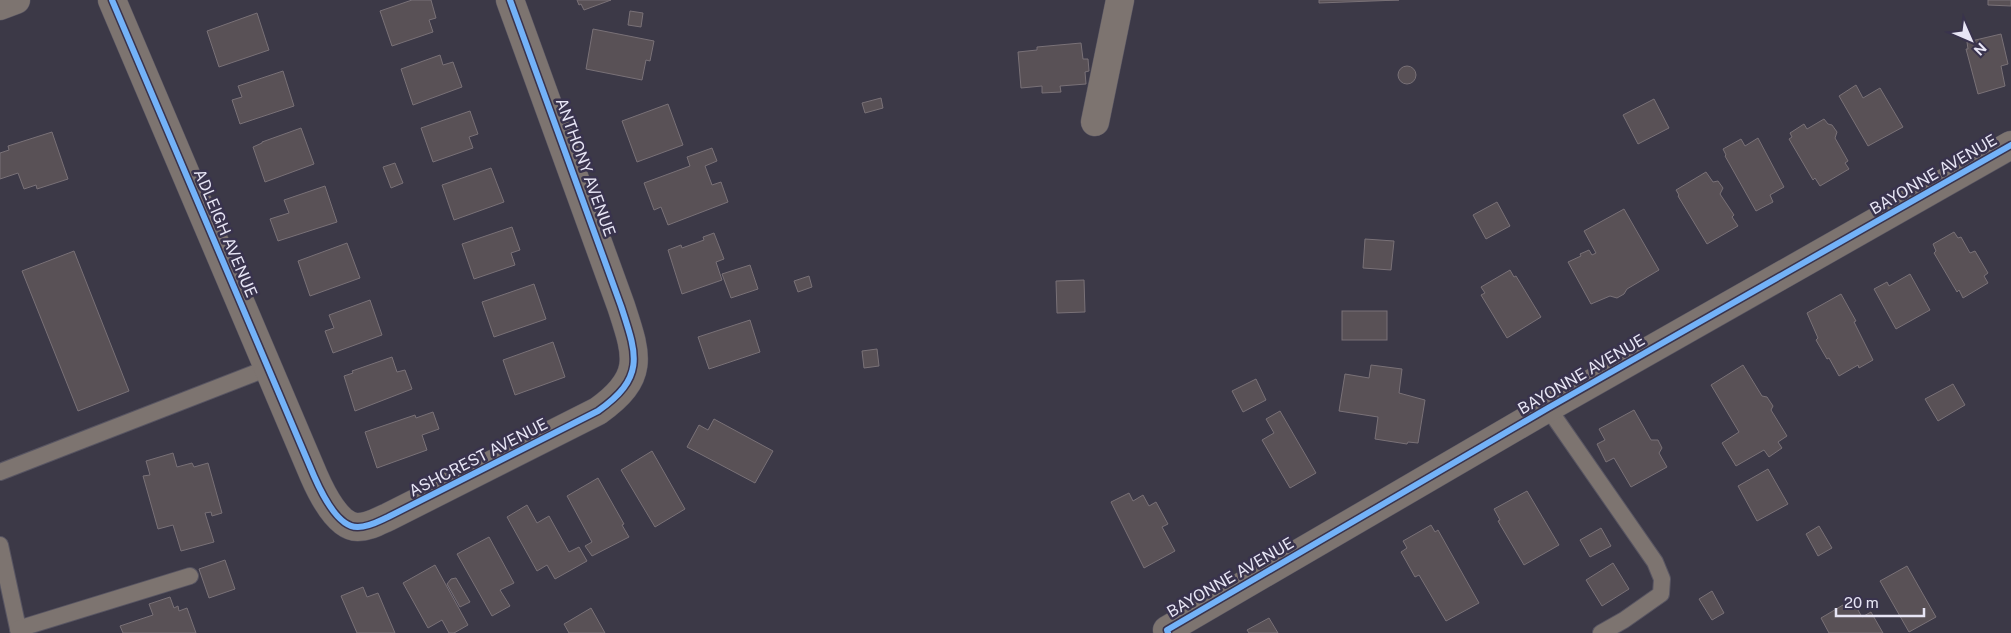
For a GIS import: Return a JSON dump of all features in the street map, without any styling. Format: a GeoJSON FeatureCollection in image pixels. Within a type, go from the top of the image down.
{"type":"FeatureCollection","features":[{"type":"Feature","properties":{"kind":"street"},"geometry":{"type":"LineString","coordinates":[[0,6],[16,0]]}},
{"type":"Feature","properties":{"kind":"street","name":"ADLEIGH AVENUE"},"geometry":{"type":"LineString","coordinates":[[112,0],[314,476]]}},
{"type":"Feature","properties":{"kind":"street","name":"ANTHONY AVENUE"},"geometry":{"type":"LineString","coordinates":[[510,0],[633,344]]}},
{"type":"Feature","properties":{"kind":"street"},"geometry":{"type":"LineString","coordinates":[[1095,122],[1120,0]]}},
{"type":"Feature","properties":{"kind":"street","name":"BAYONNE AVENUE"},"geometry":{"type":"LineString","coordinates":[[1168,631],[1548,408],[2011,145]]}},
{"type":"Feature","properties":{"kind":"street","name":"ASHCREST AVENUE"},"geometry":{"type":"LineString","coordinates":[[314,476],[324,497],[345,522],[356,528],[388,517],[598,411],[616,398],[627,383],[634,368],[633,344]]}},
{"type":"Feature","properties":{"kind":"lane"},"geometry":{"type":"LineString","coordinates":[[0,472],[268,368]]}},
{"type":"Feature","properties":{"kind":"lane"},"geometry":{"type":"LineString","coordinates":[[1548,408],[1655,562],[1662,579],[1661,594],[1624,620],[1601,633]]}},
{"type":"Feature","properties":{"kind":"lane"},"geometry":{"type":"LineString","coordinates":[[0,545],[19,631],[190,576]]}},
{"type":"Feature","properties":{"kind":"building"},"geometry":{"type":"Polygon","coordinates":[[[412,0],[431,0],[436,18],[429,20],[433,32],[392,46],[380,11],[412,0]]]}},
{"type":"Feature","properties":{"kind":"building"},"geometry":{"type":"Polygon","coordinates":[[[577,0],[611,0],[584,10],[577,0]]]}},
{"type":"Feature","properties":{"kind":"building"},"geometry":{"type":"Polygon","coordinates":[[[1319,0],[1399,0],[1319,3],[1319,0]]]}},
{"type":"Feature","properties":{"kind":"building"},"geometry":{"type":"Polygon","coordinates":[[[1988,0],[2011,0],[2011,6],[1988,5],[1988,0]]]}},
{"type":"Feature","properties":{"kind":"building"},"geometry":{"type":"Polygon","coordinates":[[[630,11],[643,13],[641,27],[628,25],[630,11]]]}},
{"type":"Feature","properties":{"kind":"building"},"geometry":{"type":"Polygon","coordinates":[[[257,13],[269,50],[219,67],[207,31],[257,13]]]}},
{"type":"Feature","properties":{"kind":"building"},"geometry":{"type":"Polygon","coordinates":[[[593,29],[654,41],[650,61],[646,60],[642,80],[586,69],[593,29]]]}},
{"type":"Feature","properties":{"kind":"building"},"geometry":{"type":"Polygon","coordinates":[[[2001,34],[2008,64],[2001,66],[2005,86],[1978,94],[1966,49],[1968,49],[1967,42],[2001,34]]]}},
{"type":"Feature","properties":{"kind":"building"},"geometry":{"type":"Polygon","coordinates":[[[1081,43],[1083,59],[1088,59],[1089,71],[1085,72],[1086,84],[1060,86],[1061,92],[1042,93],[1042,86],[1021,88],[1018,52],[1037,50],[1037,47],[1081,43]]]}},
{"type":"Feature","properties":{"kind":"building"},"geometry":{"type":"Polygon","coordinates":[[[440,55],[443,65],[453,62],[462,87],[413,105],[401,69],[440,55]]]}},
{"type":"Feature","properties":{"kind":"building"},"geometry":{"type":"Polygon","coordinates":[[[1407,66],[1413,69],[1416,75],[1413,81],[1407,84],[1401,81],[1398,75],[1401,69],[1407,66]]]}},
{"type":"Feature","properties":{"kind":"building"},"geometry":{"type":"Polygon","coordinates":[[[283,71],[294,106],[240,124],[232,100],[242,97],[238,86],[283,71]]]}},
{"type":"Feature","properties":{"kind":"building"},"geometry":{"type":"Polygon","coordinates":[[[1856,85],[1863,98],[1880,88],[1903,127],[1868,146],[1839,96],[1856,85]]]}},
{"type":"Feature","properties":{"kind":"building"},"geometry":{"type":"Polygon","coordinates":[[[881,98],[883,108],[865,113],[862,103],[881,98]]]}},
{"type":"Feature","properties":{"kind":"building"},"geometry":{"type":"Polygon","coordinates":[[[1654,99],[1669,128],[1638,144],[1623,115],[1654,99]]]}},
{"type":"Feature","properties":{"kind":"building"},"geometry":{"type":"Polygon","coordinates":[[[668,104],[683,145],[637,162],[622,121],[668,104]]]}},
{"type":"Feature","properties":{"kind":"building"},"geometry":{"type":"Polygon","coordinates":[[[470,111],[478,134],[469,137],[473,148],[433,162],[421,128],[470,111]]]}},
{"type":"Feature","properties":{"kind":"building"},"geometry":{"type":"Polygon","coordinates":[[[1824,119],[1837,132],[1835,138],[1848,161],[1845,163],[1849,169],[1820,186],[1815,178],[1813,180],[1789,139],[1792,137],[1790,133],[1804,124],[1807,129],[1824,119]]]}},
{"type":"Feature","properties":{"kind":"building"},"geometry":{"type":"Polygon","coordinates":[[[301,128],[314,164],[265,182],[253,147],[301,128]]]}},
{"type":"Feature","properties":{"kind":"building"},"geometry":{"type":"Polygon","coordinates":[[[52,132],[68,179],[37,189],[36,185],[24,189],[18,173],[0,179],[0,153],[9,150],[8,146],[52,132]]]}},
{"type":"Feature","properties":{"kind":"building"},"geometry":{"type":"Polygon","coordinates":[[[1758,138],[1784,187],[1770,195],[1773,202],[1756,211],[1725,156],[1723,149],[1741,139],[1745,146],[1758,138]]]}},
{"type":"Feature","properties":{"kind":"building"},"geometry":{"type":"Polygon","coordinates":[[[712,148],[717,161],[705,166],[712,185],[721,182],[728,202],[668,225],[661,207],[654,210],[644,183],[690,166],[687,157],[712,148]]]}},
{"type":"Feature","properties":{"kind":"building"},"geometry":{"type":"Polygon","coordinates":[[[395,163],[403,183],[391,188],[383,167],[395,163]]]}},
{"type":"Feature","properties":{"kind":"building"},"geometry":{"type":"Polygon","coordinates":[[[491,168],[504,202],[454,220],[442,185],[491,168]]]}},
{"type":"Feature","properties":{"kind":"building"},"geometry":{"type":"Polygon","coordinates":[[[1706,172],[1713,182],[1718,181],[1723,188],[1720,194],[1734,215],[1732,217],[1738,226],[1707,244],[1676,190],[1706,172]]]}},
{"type":"Feature","properties":{"kind":"building"},"geometry":{"type":"Polygon","coordinates":[[[325,186],[337,222],[278,241],[270,219],[289,213],[284,200],[325,186]]]}},
{"type":"Feature","properties":{"kind":"building"},"geometry":{"type":"Polygon","coordinates":[[[1497,202],[1510,226],[1486,239],[1473,215],[1497,202]]]}},
{"type":"Feature","properties":{"kind":"building"},"geometry":{"type":"Polygon","coordinates":[[[1624,209],[1659,270],[1627,289],[1624,294],[1617,298],[1610,296],[1591,304],[1568,262],[1589,250],[1592,255],[1596,253],[1584,231],[1624,209]]]}},
{"type":"Feature","properties":{"kind":"building"},"geometry":{"type":"Polygon","coordinates":[[[512,227],[520,250],[511,253],[515,265],[474,279],[462,244],[512,227]]]}},
{"type":"Feature","properties":{"kind":"building"},"geometry":{"type":"Polygon","coordinates":[[[1954,232],[1958,238],[1961,237],[1970,253],[1975,251],[1988,273],[1984,276],[1988,283],[1963,298],[1959,290],[1957,292],[1934,253],[1936,251],[1933,244],[1954,232]]]}},
{"type":"Feature","properties":{"kind":"building"},"geometry":{"type":"Polygon","coordinates":[[[714,233],[724,259],[716,262],[722,280],[682,294],[668,250],[681,245],[682,248],[704,240],[703,237],[714,233]]]}},
{"type":"Feature","properties":{"kind":"building"},"geometry":{"type":"Polygon","coordinates":[[[1365,239],[1394,241],[1391,270],[1363,268],[1365,239]]]}},
{"type":"Feature","properties":{"kind":"building"},"geometry":{"type":"Polygon","coordinates":[[[347,243],[360,278],[310,296],[298,261],[347,243]]]}},
{"type":"Feature","properties":{"kind":"building"},"geometry":{"type":"Polygon","coordinates":[[[74,251],[129,391],[78,411],[22,271],[74,251]]]}},
{"type":"Feature","properties":{"kind":"building"},"geometry":{"type":"Polygon","coordinates":[[[750,265],[758,289],[731,298],[722,274],[750,265]]]}},
{"type":"Feature","properties":{"kind":"building"},"geometry":{"type":"Polygon","coordinates":[[[1510,270],[1514,277],[1516,276],[1541,317],[1507,338],[1481,295],[1485,293],[1481,287],[1510,270]]]}},
{"type":"Feature","properties":{"kind":"building"},"geometry":{"type":"Polygon","coordinates":[[[1910,274],[1930,310],[1896,329],[1874,289],[1887,282],[1889,286],[1910,274]]]}},
{"type":"Feature","properties":{"kind":"building"},"geometry":{"type":"Polygon","coordinates":[[[809,276],[812,287],[798,292],[794,281],[809,276]]]}},
{"type":"Feature","properties":{"kind":"building"},"geometry":{"type":"Polygon","coordinates":[[[1084,280],[1085,312],[1057,313],[1056,281],[1084,280]]]}},
{"type":"Feature","properties":{"kind":"building"},"geometry":{"type":"Polygon","coordinates":[[[534,284],[546,319],[494,337],[482,302],[534,284]]]}},
{"type":"Feature","properties":{"kind":"building"},"geometry":{"type":"Polygon","coordinates":[[[1841,294],[1856,321],[1854,322],[1873,360],[1859,368],[1858,365],[1839,376],[1816,340],[1818,338],[1807,313],[1841,294]]]}},
{"type":"Feature","properties":{"kind":"building"},"geometry":{"type":"Polygon","coordinates":[[[370,300],[382,335],[333,353],[325,331],[334,328],[329,315],[370,300]]]}},
{"type":"Feature","properties":{"kind":"building"},"geometry":{"type":"Polygon","coordinates":[[[1342,311],[1387,311],[1387,340],[1342,340],[1342,311]]]}},
{"type":"Feature","properties":{"kind":"building"},"geometry":{"type":"Polygon","coordinates":[[[750,320],[760,352],[709,369],[698,337],[750,320]]]}},
{"type":"Feature","properties":{"kind":"building"},"geometry":{"type":"Polygon","coordinates":[[[553,342],[565,377],[515,395],[503,360],[553,342]]]}},
{"type":"Feature","properties":{"kind":"building"},"geometry":{"type":"Polygon","coordinates":[[[877,349],[879,366],[864,368],[862,351],[877,349]]]}},
{"type":"Feature","properties":{"kind":"building"},"geometry":{"type":"Polygon","coordinates":[[[392,357],[397,372],[405,370],[412,389],[355,411],[344,376],[353,373],[352,371],[392,357]]]}},
{"type":"Feature","properties":{"kind":"building"},"geometry":{"type":"Polygon","coordinates":[[[1371,365],[1402,369],[1399,393],[1425,400],[1418,443],[1408,442],[1407,444],[1375,439],[1378,417],[1339,411],[1345,374],[1369,378],[1371,365]]]}},
{"type":"Feature","properties":{"kind":"building"},"geometry":{"type":"Polygon","coordinates":[[[1743,365],[1762,396],[1767,397],[1773,406],[1771,410],[1787,436],[1778,442],[1782,448],[1769,457],[1764,450],[1736,466],[1722,443],[1739,432],[1711,385],[1743,365]]]}},
{"type":"Feature","properties":{"kind":"building"},"geometry":{"type":"Polygon","coordinates":[[[1256,379],[1266,400],[1243,412],[1232,391],[1256,379]]]}},
{"type":"Feature","properties":{"kind":"building"},"geometry":{"type":"Polygon","coordinates":[[[1953,384],[1965,405],[1938,421],[1925,399],[1953,384]]]}},
{"type":"Feature","properties":{"kind":"building"},"geometry":{"type":"Polygon","coordinates":[[[1634,410],[1651,440],[1658,440],[1662,448],[1659,453],[1667,467],[1631,487],[1614,458],[1606,462],[1597,444],[1605,440],[1599,429],[1634,410]]]}},
{"type":"Feature","properties":{"kind":"building"},"geometry":{"type":"Polygon","coordinates":[[[1280,411],[1316,473],[1290,488],[1262,440],[1274,433],[1266,419],[1280,411]]]}},
{"type":"Feature","properties":{"kind":"building"},"geometry":{"type":"Polygon","coordinates":[[[433,412],[439,429],[422,435],[427,450],[377,468],[365,432],[415,415],[416,418],[433,412]]]}},
{"type":"Feature","properties":{"kind":"building"},"geometry":{"type":"Polygon","coordinates":[[[714,419],[773,451],[755,483],[687,447],[699,425],[708,430],[714,419]]]}},
{"type":"Feature","properties":{"kind":"building"},"geometry":{"type":"Polygon","coordinates":[[[652,451],[685,509],[655,527],[621,470],[652,451]]]}},
{"type":"Feature","properties":{"kind":"building"},"geometry":{"type":"Polygon","coordinates":[[[173,453],[177,467],[192,463],[194,467],[208,463],[222,513],[212,516],[211,512],[205,513],[214,542],[181,551],[173,525],[158,529],[143,476],[150,475],[146,461],[173,453]]]}},
{"type":"Feature","properties":{"kind":"building"},"geometry":{"type":"Polygon","coordinates":[[[1768,469],[1788,504],[1757,521],[1738,486],[1768,469]]]}},
{"type":"Feature","properties":{"kind":"building"},"geometry":{"type":"Polygon","coordinates":[[[598,478],[624,524],[622,525],[629,537],[592,556],[585,546],[592,542],[567,496],[598,478]]]}},
{"type":"Feature","properties":{"kind":"building"},"geometry":{"type":"Polygon","coordinates":[[[1527,491],[1559,545],[1524,565],[1498,521],[1500,520],[1494,509],[1527,491]]]}},
{"type":"Feature","properties":{"kind":"building"},"geometry":{"type":"Polygon","coordinates":[[[1129,493],[1133,501],[1143,495],[1149,506],[1156,502],[1168,524],[1162,527],[1175,551],[1144,568],[1111,502],[1129,493]]]}},
{"type":"Feature","properties":{"kind":"building"},"geometry":{"type":"Polygon","coordinates":[[[527,505],[537,523],[549,516],[569,552],[579,547],[587,561],[555,579],[547,565],[537,571],[507,517],[527,505]]]}},
{"type":"Feature","properties":{"kind":"building"},"geometry":{"type":"Polygon","coordinates":[[[1431,525],[1435,532],[1438,530],[1479,603],[1446,621],[1419,575],[1415,577],[1401,552],[1407,548],[1403,541],[1431,525]]]}},
{"type":"Feature","properties":{"kind":"building"},"geometry":{"type":"Polygon","coordinates":[[[1819,526],[1832,548],[1818,556],[1806,534],[1819,526]]]}},
{"type":"Feature","properties":{"kind":"building"},"geometry":{"type":"Polygon","coordinates":[[[1601,528],[1611,546],[1590,557],[1580,540],[1601,528]]]}},
{"type":"Feature","properties":{"kind":"building"},"geometry":{"type":"Polygon","coordinates":[[[489,537],[514,583],[500,590],[510,606],[492,616],[457,554],[489,537]]]}},
{"type":"Feature","properties":{"kind":"building"},"geometry":{"type":"Polygon","coordinates":[[[225,560],[235,589],[209,598],[199,569],[225,560]]]}},
{"type":"Feature","properties":{"kind":"building"},"geometry":{"type":"Polygon","coordinates":[[[1613,563],[1629,589],[1602,606],[1586,580],[1613,563]]]}},
{"type":"Feature","properties":{"kind":"building"},"geometry":{"type":"Polygon","coordinates":[[[435,565],[468,625],[454,633],[449,633],[442,620],[428,628],[403,583],[435,565]]]}},
{"type":"Feature","properties":{"kind":"building"},"geometry":{"type":"Polygon","coordinates":[[[1907,566],[1936,617],[1909,632],[1880,581],[1907,566]]]}},
{"type":"Feature","properties":{"kind":"building"},"geometry":{"type":"Polygon","coordinates":[[[456,578],[470,602],[460,607],[447,584],[451,579],[456,578]]]}},
{"type":"Feature","properties":{"kind":"building"},"geometry":{"type":"Polygon","coordinates":[[[363,587],[367,597],[378,593],[395,633],[357,633],[341,596],[363,587]]]}},
{"type":"Feature","properties":{"kind":"building"},"geometry":{"type":"Polygon","coordinates":[[[1712,591],[1724,613],[1712,620],[1699,599],[1712,591]]]}},
{"type":"Feature","properties":{"kind":"building"},"geometry":{"type":"Polygon","coordinates":[[[170,597],[174,608],[178,606],[179,611],[187,608],[196,633],[123,633],[120,626],[153,615],[149,604],[170,597]]]}},
{"type":"Feature","properties":{"kind":"building"},"geometry":{"type":"Polygon","coordinates":[[[1854,603],[1862,617],[1871,612],[1883,633],[1829,633],[1821,618],[1843,605],[1845,608],[1854,603]]]}},
{"type":"Feature","properties":{"kind":"building"},"geometry":{"type":"Polygon","coordinates":[[[591,608],[605,633],[569,633],[564,624],[591,608]]]}},
{"type":"Feature","properties":{"kind":"building"},"geometry":{"type":"Polygon","coordinates":[[[1269,618],[1278,633],[1249,633],[1247,630],[1269,618]]]}},
{"type":"Feature","properties":{"kind":"cycle path"},"geometry":{"type":"LineString","coordinates":[[112,0],[317,483],[337,516],[351,526],[358,527],[370,525],[388,517],[598,411],[613,399],[631,376],[634,364],[627,323],[510,0]]}},
{"type":"Feature","properties":{"kind":"cycle path"},"geometry":{"type":"LineString","coordinates":[[1168,633],[1167,630],[1548,408],[2011,145]]}}]}
